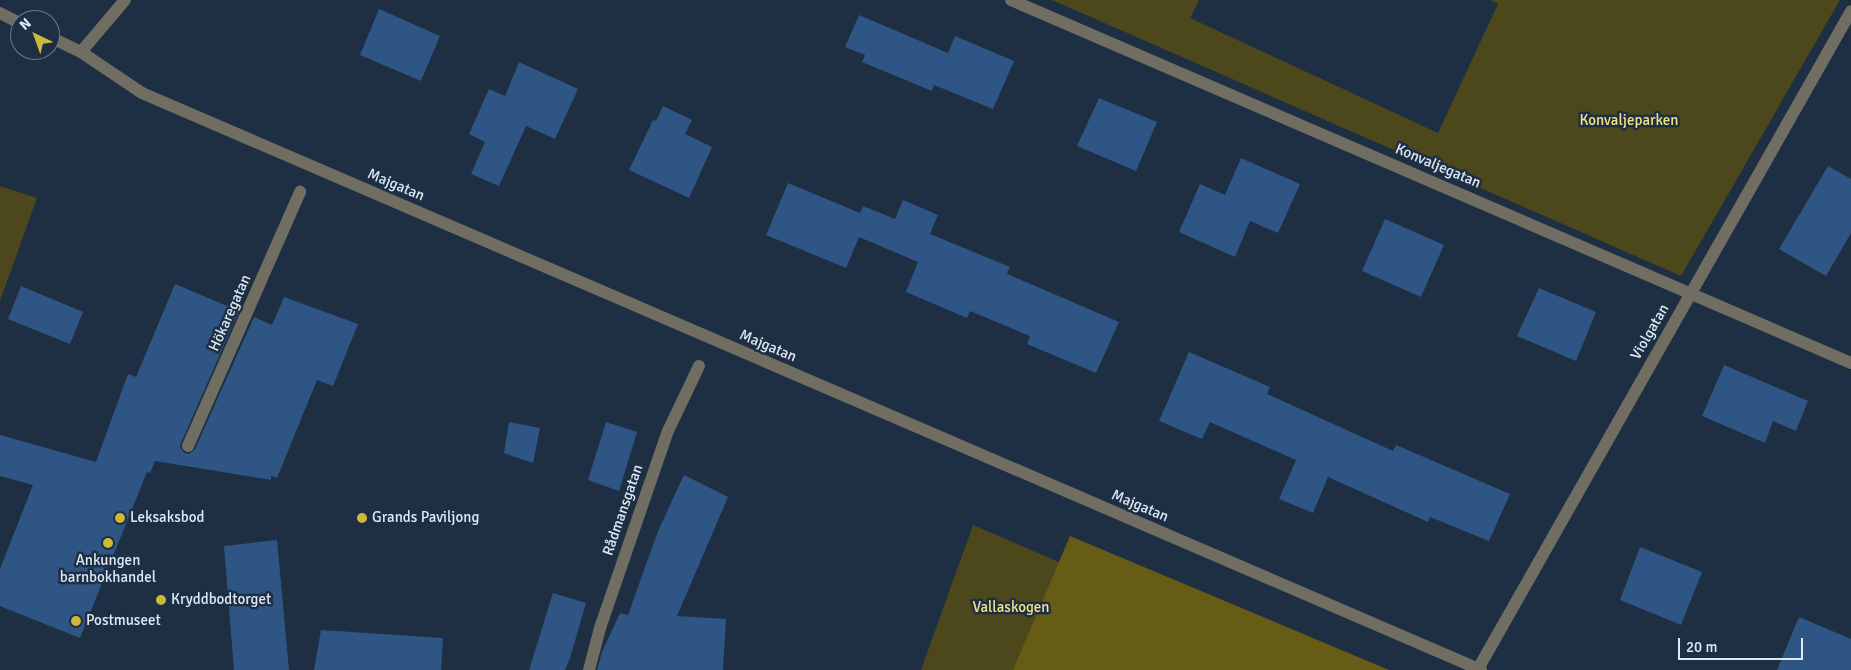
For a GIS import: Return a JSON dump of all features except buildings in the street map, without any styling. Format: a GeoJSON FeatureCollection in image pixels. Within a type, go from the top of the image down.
{"type":"FeatureCollection","features":[{"type":"Feature","properties":{"kind":"street"},"geometry":{"type":"LineString","coordinates":[[81,52],[125,0]]}},
{"type":"Feature","properties":{"kind":"street","name":"Konvaljegatan"},"geometry":{"type":"LineString","coordinates":[[1011,0],[1851,363]]}},
{"type":"Feature","properties":{"kind":"street","name":"Violgatan"},"geometry":{"type":"LineString","coordinates":[[1479,669],[1851,11]]}},
{"type":"Feature","properties":{"kind":"street","name":"Majgatan"},"geometry":{"type":"LineString","coordinates":[[60,43],[81,52],[142,93],[1479,669]]}},
{"type":"Feature","properties":{"kind":"street","name":"Hökaregatan"},"geometry":{"type":"LineString","coordinates":[[188,446],[300,192]]}},
{"type":"Feature","properties":{"kind":"street","name":"Rådmansgatan"},"geometry":{"type":"LineString","coordinates":[[589,670],[600,628],[668,431],[700,366]]}},
{"type":"Feature","properties":{"kind":"green space","name":"Konvaljeparken"},"geometry":{"type":"Polygon","coordinates":[[[1052,0],[1199,0],[1190,18],[1438,133],[1498,4],[1490,0],[1840,0],[1681,276],[1052,0]]]}},
{"type":"Feature","properties":{"kind":"green space"},"geometry":{"type":"Polygon","coordinates":[[[0,186],[37,198],[0,301],[0,186]]]}},
{"type":"Feature","properties":{"kind":"green space","name":"Vallaskogen"},"geometry":{"type":"Polygon","coordinates":[[[973,525],[1310,670],[921,670],[973,525]]]}},
{"type":"Feature","properties":{"kind":"shaded area","name":"Vallaskogen"},"geometry":{"type":"Polygon","coordinates":[[[1070,536],[1389,670],[1013,670],[1070,536]]]}},
{"type":"Feature","properties":{"kind":"place","name":"Leksaksbod"},"geometry":{"type":"Point","coordinates":[120,518]}},
{"type":"Feature","properties":{"kind":"place","name":"Grands Paviljong"},"geometry":{"type":"Point","coordinates":[362,518]}},
{"type":"Feature","properties":{"kind":"place","name":"Ankungen barnbokhandel"},"geometry":{"type":"Point","coordinates":[108,543]}},
{"type":"Feature","properties":{"kind":"place","name":"Kryddbodtorget"},"geometry":{"type":"Point","coordinates":[161,600]}},
{"type":"Feature","properties":{"kind":"place","name":"Postmuseet"},"geometry":{"type":"Point","coordinates":[76,621]}}]}
